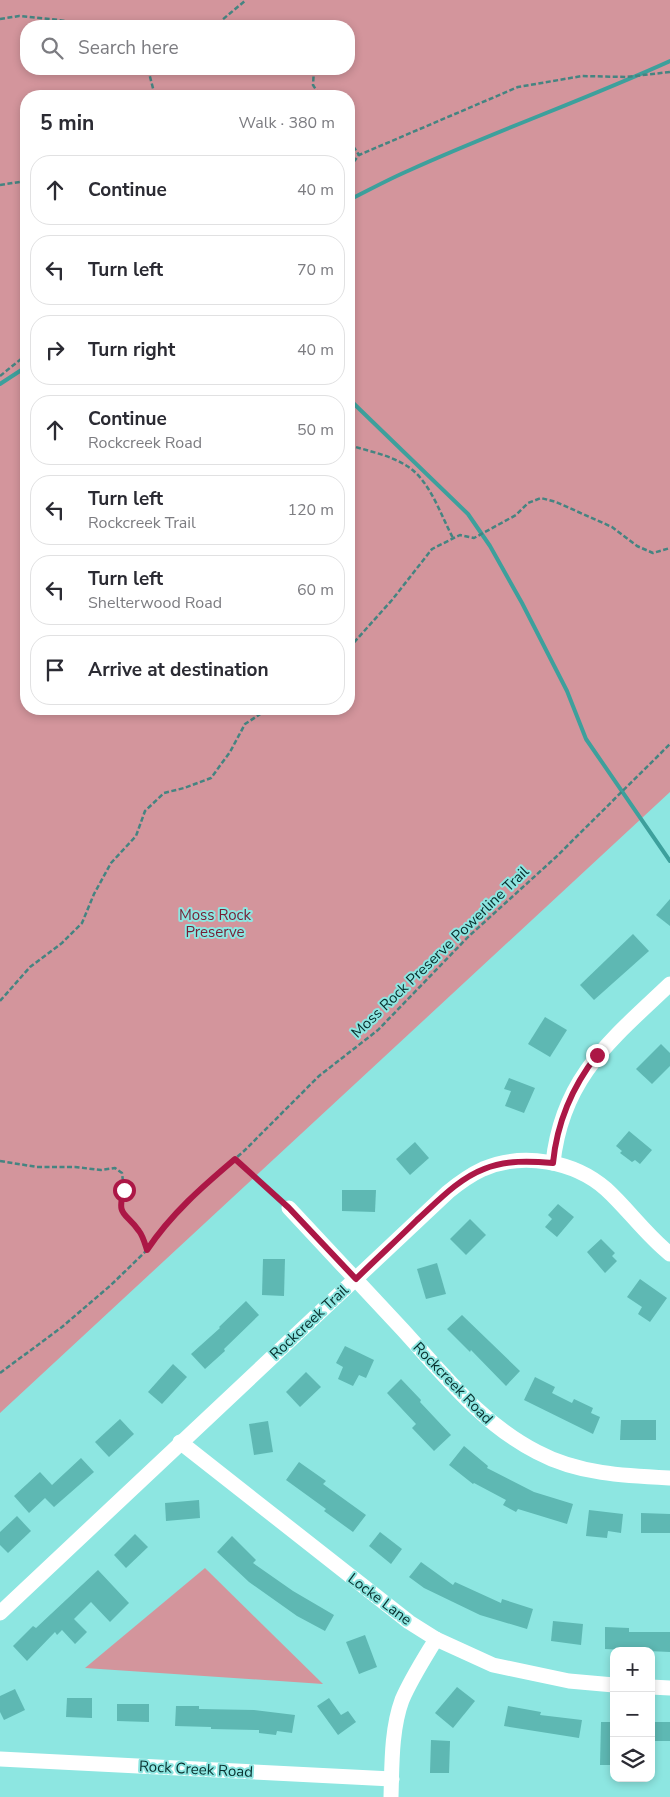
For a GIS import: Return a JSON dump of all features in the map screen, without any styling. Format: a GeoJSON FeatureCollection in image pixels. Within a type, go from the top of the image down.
{"type":"FeatureCollection","features":[{"type":"Feature","properties":{"kind":"street"},"geometry":{"type":"LineString","coordinates":[[553,1163],[555,1145],[569,1100],[588,1067],[607,1044],[670,984]]}},
{"type":"Feature","properties":{"kind":"street","name":"Rockcreek Trail"},"geometry":{"type":"LineString","coordinates":[[0,1613],[448,1192],[485,1168],[507,1163],[530,1161],[566,1166],[606,1189],[658,1245],[670,1254]]}},
{"type":"Feature","properties":{"kind":"street","name":"Rockcreek Road"},"geometry":{"type":"LineString","coordinates":[[289,1208],[464,1397],[497,1427],[538,1453],[572,1466],[598,1473],[666,1478]]}},
{"type":"Feature","properties":{"kind":"street","name":"Locke Lane"},"geometry":{"type":"LineString","coordinates":[[180,1442],[409,1622],[436,1639],[493,1665],[569,1681],[610,1685]]}},
{"type":"Feature","properties":{"kind":"street"},"geometry":{"type":"LineString","coordinates":[[391,1797],[395,1738],[402,1702],[410,1684],[436,1639]]}},
{"type":"Feature","properties":{"kind":"street"},"geometry":{"type":"LineString","coordinates":[[655,1686],[670,1688]]}},
{"type":"Feature","properties":{"kind":"street","name":"Rock Creek Road"},"geometry":{"type":"LineString","coordinates":[[0,1759],[392,1779]]}},
{"type":"Feature","properties":{"kind":"path"},"geometry":{"type":"LineString","coordinates":[[222,20],[246,0]]}},
{"type":"Feature","properties":{"kind":"path"},"geometry":{"type":"LineString","coordinates":[[0,19],[19,16],[59,20]]}},
{"type":"Feature","properties":{"kind":"path"},"geometry":{"type":"LineString","coordinates":[[355,159],[358,155],[518,87],[582,76],[626,77],[670,72]]}},
{"type":"Feature","properties":{"kind":"path"},"geometry":{"type":"LineString","coordinates":[[150,75],[153,90]]}},
{"type":"Feature","properties":{"kind":"path"},"geometry":{"type":"LineString","coordinates":[[314,75],[313,85],[316,90]]}},
{"type":"Feature","properties":{"kind":"path"},"geometry":{"type":"LineString","coordinates":[[355,150],[358,155]]}},
{"type":"Feature","properties":{"kind":"path"},"geometry":{"type":"LineString","coordinates":[[0,185],[20,182]]}},
{"type":"Feature","properties":{"kind":"path"},"geometry":{"type":"LineString","coordinates":[[0,376],[20,360]]}},
{"type":"Feature","properties":{"kind":"path"},"geometry":{"type":"LineString","coordinates":[[355,447],[389,457],[409,467],[422,480],[435,500],[454,538]]}},
{"type":"Feature","properties":{"kind":"path"},"geometry":{"type":"LineString","coordinates":[[355,641],[392,600],[432,549],[460,535],[474,538],[516,515],[528,503],[541,498],[556,502],[612,527],[637,546],[653,554],[670,548]]}},
{"type":"Feature","properties":{"kind":"path"},"geometry":{"type":"LineString","coordinates":[[0,1001],[30,967],[62,943],[82,923],[94,894],[111,862],[136,836],[145,810],[164,793],[211,778],[230,752],[245,724],[259,715]]}},
{"type":"Feature","properties":{"kind":"path","name":"Moss Rock Preserve Powerline Trail"},"geometry":{"type":"LineString","coordinates":[[0,1372],[62,1327],[111,1284],[147,1250],[161,1229],[194,1194],[235,1159],[319,1076],[378,1030],[468,937],[556,857],[670,744]]}},
{"type":"Feature","properties":{"kind":"path"},"geometry":{"type":"LineString","coordinates":[[235,1159],[289,1208]]}},
{"type":"Feature","properties":{"kind":"path"},"geometry":{"type":"LineString","coordinates":[[0,1161],[37,1167],[75,1167],[101,1170],[115,1168],[122,1173],[124,1190],[120,1204],[124,1215],[140,1232],[147,1250]]}},
{"type":"Feature","properties":{"kind":"green space","name":"Moss Rock Preserve"},"geometry":{"type":"Polygon","coordinates":[[[0,0],[670,0],[670,792],[0,1413],[0,0]]]}},
{"type":"Feature","properties":{"kind":"green space"},"geometry":{"type":"Polygon","coordinates":[[[205,1568],[323,1684],[85,1668],[205,1568]]]}},
{"type":"Feature","properties":{"kind":"building"},"geometry":{"type":"Polygon","coordinates":[[[670,899],[670,926],[656,915],[670,899]]]}},
{"type":"Feature","properties":{"kind":"building"},"geometry":{"type":"Polygon","coordinates":[[[633,934],[649,951],[594,1000],[580,985],[633,934]]]}},
{"type":"Feature","properties":{"kind":"building"},"geometry":{"type":"Polygon","coordinates":[[[545,1017],[567,1030],[550,1057],[528,1044],[545,1017]]]}},
{"type":"Feature","properties":{"kind":"building"},"geometry":{"type":"Polygon","coordinates":[[[661,1044],[670,1053],[670,1066],[652,1084],[636,1069],[661,1044]]]}},
{"type":"Feature","properties":{"kind":"building"},"geometry":{"type":"Polygon","coordinates":[[[509,1078],[535,1088],[524,1113],[505,1106],[511,1091],[504,1089],[509,1078]]]}},
{"type":"Feature","properties":{"kind":"building"},"geometry":{"type":"Polygon","coordinates":[[[629,1131],[652,1150],[640,1164],[635,1160],[632,1162],[620,1153],[622,1151],[616,1146],[629,1131]]]}},
{"type":"Feature","properties":{"kind":"building"},"geometry":{"type":"Polygon","coordinates":[[[415,1142],[429,1158],[410,1175],[396,1159],[415,1142]]]}},
{"type":"Feature","properties":{"kind":"building"},"geometry":{"type":"Polygon","coordinates":[[[342,1190],[376,1190],[375,1212],[342,1211],[342,1190]]]}},
{"type":"Feature","properties":{"kind":"building"},"geometry":{"type":"Polygon","coordinates":[[[558,1204],[574,1217],[557,1237],[545,1227],[552,1219],[548,1215],[558,1204]]]}},
{"type":"Feature","properties":{"kind":"building"},"geometry":{"type":"Polygon","coordinates":[[[470,1219],[486,1235],[466,1255],[450,1239],[470,1219]]]}},
{"type":"Feature","properties":{"kind":"building"},"geometry":{"type":"Polygon","coordinates":[[[601,1239],[615,1253],[612,1256],[617,1261],[605,1273],[587,1252],[601,1239]]]}},
{"type":"Feature","properties":{"kind":"building"},"geometry":{"type":"Polygon","coordinates":[[[263,1259],[285,1259],[284,1296],[262,1295],[263,1259]]]}},
{"type":"Feature","properties":{"kind":"building"},"geometry":{"type":"Polygon","coordinates":[[[437,1263],[446,1294],[426,1299],[417,1269],[437,1263]]]}},
{"type":"Feature","properties":{"kind":"building"},"geometry":{"type":"Polygon","coordinates":[[[640,1279],[667,1298],[650,1322],[638,1314],[642,1307],[627,1297],[640,1279]]]}},
{"type":"Feature","properties":{"kind":"building"},"geometry":{"type":"Polygon","coordinates":[[[246,1301],[259,1315],[205,1369],[191,1354],[246,1301]]]}},
{"type":"Feature","properties":{"kind":"building"},"geometry":{"type":"Polygon","coordinates":[[[462,1315],[520,1371],[506,1386],[471,1350],[470,1352],[447,1329],[462,1315]]]}},
{"type":"Feature","properties":{"kind":"building"},"geometry":{"type":"Polygon","coordinates":[[[345,1346],[374,1360],[366,1378],[359,1375],[353,1386],[338,1379],[343,1367],[336,1363],[345,1346]]]}},
{"type":"Feature","properties":{"kind":"building"},"geometry":{"type":"Polygon","coordinates":[[[173,1364],[187,1377],[162,1404],[148,1392],[173,1364]]]}},
{"type":"Feature","properties":{"kind":"building"},"geometry":{"type":"Polygon","coordinates":[[[306,1372],[321,1387],[300,1407],[286,1392],[306,1372]]]}},
{"type":"Feature","properties":{"kind":"building"},"geometry":{"type":"Polygon","coordinates":[[[535,1377],[555,1387],[552,1393],[572,1403],[574,1399],[593,1408],[591,1413],[600,1417],[593,1434],[524,1400],[535,1377]]]}},
{"type":"Feature","properties":{"kind":"building"},"geometry":{"type":"Polygon","coordinates":[[[401,1379],[451,1435],[434,1451],[412,1428],[416,1424],[387,1393],[401,1379]]]}},
{"type":"Feature","properties":{"kind":"building"},"geometry":{"type":"Polygon","coordinates":[[[120,1419],[134,1434],[109,1457],[95,1442],[120,1419]]]}},
{"type":"Feature","properties":{"kind":"building"},"geometry":{"type":"Polygon","coordinates":[[[621,1420],[656,1420],[656,1440],[620,1440],[621,1420]]]}},
{"type":"Feature","properties":{"kind":"building"},"geometry":{"type":"Polygon","coordinates":[[[268,1421],[273,1452],[254,1455],[249,1424],[268,1421]]]}},
{"type":"Feature","properties":{"kind":"building"},"geometry":{"type":"Polygon","coordinates":[[[464,1446],[488,1466],[487,1468],[534,1492],[573,1504],[567,1524],[518,1509],[516,1512],[503,1505],[506,1500],[473,1484],[449,1465],[464,1446]]]}},
{"type":"Feature","properties":{"kind":"building"},"geometry":{"type":"Polygon","coordinates":[[[81,1458],[94,1472],[54,1507],[45,1498],[29,1513],[14,1496],[40,1472],[52,1485],[81,1458]]]}},
{"type":"Feature","properties":{"kind":"building"},"geometry":{"type":"Polygon","coordinates":[[[299,1462],[326,1481],[323,1484],[366,1515],[353,1532],[324,1511],[326,1509],[286,1480],[299,1462]]]}},
{"type":"Feature","properties":{"kind":"building"},"geometry":{"type":"Polygon","coordinates":[[[199,1500],[200,1518],[166,1521],[165,1503],[199,1500]]]}},
{"type":"Feature","properties":{"kind":"building"},"geometry":{"type":"Polygon","coordinates":[[[589,1510],[623,1514],[621,1533],[608,1531],[607,1538],[586,1536],[589,1510]]]}},
{"type":"Feature","properties":{"kind":"building"},"geometry":{"type":"Polygon","coordinates":[[[641,1513],[670,1514],[670,1533],[641,1533],[641,1513]]]}},
{"type":"Feature","properties":{"kind":"building"},"geometry":{"type":"Polygon","coordinates":[[[17,1516],[31,1531],[8,1553],[0,1545],[0,1532],[17,1516]]]}},
{"type":"Feature","properties":{"kind":"building"},"geometry":{"type":"Polygon","coordinates":[[[380,1532],[402,1549],[391,1564],[369,1546],[380,1532]]]}},
{"type":"Feature","properties":{"kind":"building"},"geometry":{"type":"Polygon","coordinates":[[[135,1534],[148,1547],[126,1568],[114,1555],[135,1534]]]}},
{"type":"Feature","properties":{"kind":"building"},"geometry":{"type":"Polygon","coordinates":[[[232,1536],[256,1560],[253,1563],[293,1591],[334,1615],[325,1631],[297,1616],[249,1582],[217,1552],[232,1536]]]}},
{"type":"Feature","properties":{"kind":"building"},"geometry":{"type":"Polygon","coordinates":[[[421,1562],[453,1585],[455,1582],[501,1603],[502,1599],[533,1609],[527,1629],[480,1615],[424,1588],[409,1577],[421,1562]]]}},
{"type":"Feature","properties":{"kind":"building"},"geometry":{"type":"Polygon","coordinates":[[[98,1570],[129,1603],[110,1622],[91,1602],[74,1619],[87,1632],[75,1644],[62,1630],[57,1635],[55,1632],[27,1661],[13,1646],[33,1626],[36,1628],[98,1570]]]}},
{"type":"Feature","properties":{"kind":"building"},"geometry":{"type":"Polygon","coordinates":[[[553,1621],[583,1624],[581,1645],[551,1641],[553,1621]]]}},
{"type":"Feature","properties":{"kind":"building"},"geometry":{"type":"Polygon","coordinates":[[[605,1627],[629,1628],[629,1632],[670,1632],[670,1652],[655,1651],[655,1647],[610,1647],[610,1649],[605,1649],[605,1627]]]}},
{"type":"Feature","properties":{"kind":"building"},"geometry":{"type":"Polygon","coordinates":[[[365,1635],[377,1667],[359,1674],[346,1642],[365,1635]]]}},
{"type":"Feature","properties":{"kind":"building"},"geometry":{"type":"Polygon","coordinates":[[[457,1687],[475,1701],[453,1728],[435,1713],[457,1687]]]}},
{"type":"Feature","properties":{"kind":"building"},"geometry":{"type":"Polygon","coordinates":[[[15,1689],[25,1710],[4,1720],[0,1712],[0,1696],[15,1689]]]}},
{"type":"Feature","properties":{"kind":"building"},"geometry":{"type":"Polygon","coordinates":[[[67,1698],[92,1698],[92,1718],[66,1717],[67,1698]]]}},
{"type":"Feature","properties":{"kind":"building"},"geometry":{"type":"Polygon","coordinates":[[[329,1698],[341,1715],[348,1711],[356,1722],[338,1735],[317,1706],[329,1698]]]}},
{"type":"Feature","properties":{"kind":"building"},"geometry":{"type":"Polygon","coordinates":[[[117,1704],[149,1704],[149,1722],[117,1721],[117,1704]]]}},
{"type":"Feature","properties":{"kind":"building"},"geometry":{"type":"Polygon","coordinates":[[[176,1706],[199,1706],[199,1709],[254,1710],[295,1715],[292,1733],[277,1731],[276,1735],[259,1733],[259,1730],[175,1726],[176,1706]]]}},
{"type":"Feature","properties":{"kind":"building"},"geometry":{"type":"Polygon","coordinates":[[[508,1706],[541,1712],[540,1715],[582,1720],[579,1738],[504,1726],[508,1706]]]}},
{"type":"Feature","properties":{"kind":"building"},"geometry":{"type":"Polygon","coordinates":[[[601,1722],[610,1722],[610,1765],[600,1765],[601,1722]]]}},
{"type":"Feature","properties":{"kind":"building"},"geometry":{"type":"Polygon","coordinates":[[[655,1722],[670,1722],[670,1741],[655,1741],[655,1722]]]}},
{"type":"Feature","properties":{"kind":"building"},"geometry":{"type":"Polygon","coordinates":[[[431,1740],[450,1741],[449,1773],[430,1773],[431,1740]]]}},
{"type":"Feature","properties":{"kind":"waterway"},"geometry":{"type":"LineString","coordinates":[[355,197],[442,156],[670,61]]}},
{"type":"Feature","properties":{"kind":"waterway"},"geometry":{"type":"LineString","coordinates":[[0,384],[20,371]]}},
{"type":"Feature","properties":{"kind":"waterway"},"geometry":{"type":"LineString","coordinates":[[355,405],[468,514],[490,546],[522,603],[567,691],[586,739],[670,861]]}},
{"type":"Feature","properties":{"kind":"route"},"geometry":{"type":"LineString","coordinates":[[124,1190],[120,1204],[124,1215],[140,1232],[147,1250],[161,1229],[194,1194],[235,1159],[289,1208],[356,1279],[448,1192],[467,1178],[485,1168],[507,1163],[530,1161],[553,1163],[555,1145],[569,1100],[597,1055]]}}]}
